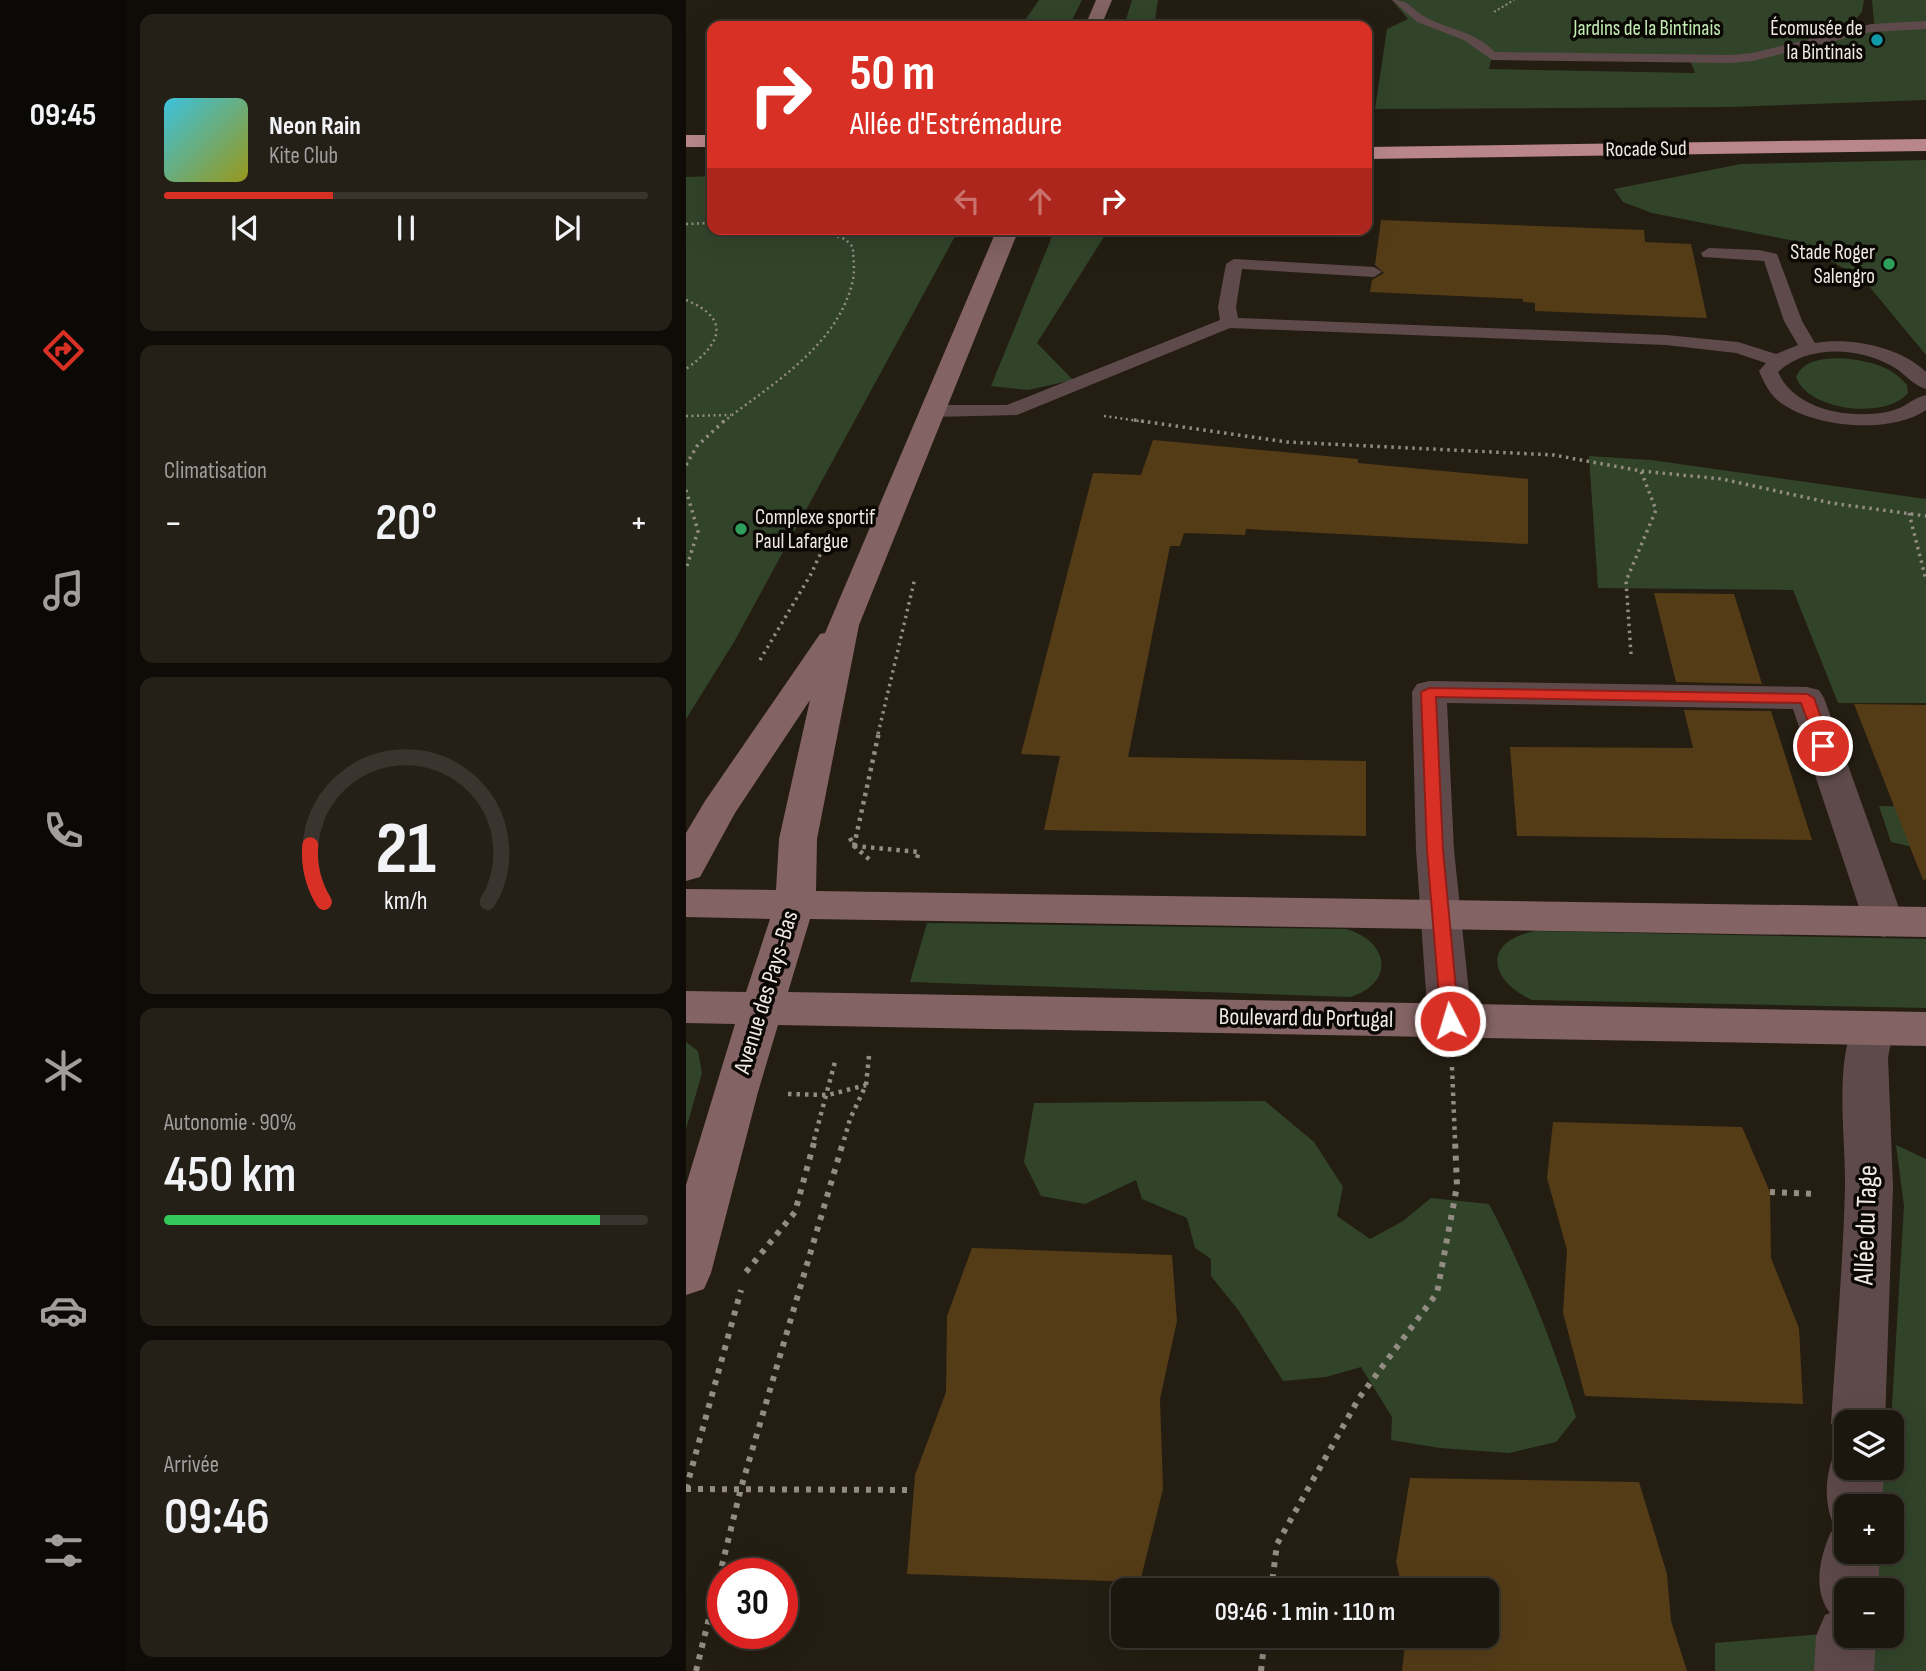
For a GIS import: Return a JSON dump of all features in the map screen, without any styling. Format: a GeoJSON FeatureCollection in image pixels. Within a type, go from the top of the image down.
{"type":"FeatureCollection","features":[{"type":"Feature","properties":{"kind":"highway"},"geometry":{"type":"LineString","coordinates":[[686,141],[707,141]]}},
{"type":"Feature","properties":{"kind":"highway","name":"Rocade Sud"},"geometry":{"type":"LineString","coordinates":[[1372,153],[1926,145]]}},
{"type":"Feature","properties":{"kind":"highway"},"geometry":{"type":"LineString","coordinates":[[686,161],[707,161]]}},
{"type":"Feature","properties":{"kind":"main road"},"geometry":{"type":"LineString","coordinates":[[1095,21],[1104,0]]}},
{"type":"Feature","properties":{"kind":"main road","name":"Avenue des Pays-Bas"},"geometry":{"type":"LineString","coordinates":[[686,1273],[759,1008],[794,903],[798,839],[843,625],[1006,235]]}},
{"type":"Feature","properties":{"kind":"main road","name":"Avenue des Pays-Bas"},"geometry":{"type":"LineString","coordinates":[[686,867],[718,810],[843,625]]}},
{"type":"Feature","properties":{"kind":"main road"},"geometry":{"type":"LineString","coordinates":[[686,902],[1926,922]]}},
{"type":"Feature","properties":{"kind":"main road","name":"Boulevard du Portugal"},"geometry":{"type":"LineString","coordinates":[[686,1007],[1926,1029]]}},
{"type":"Feature","properties":{"kind":"street"},"geometry":{"type":"LineString","coordinates":[[1450,1021],[1433,825],[1429,692],[1807,698],[1884,922]]}},
{"type":"Feature","properties":{"kind":"street","name":"Allée du Tage"},"geometry":{"type":"LineString","coordinates":[[1859,1410],[1869,1187],[1866,1057],[1872,1028]]}},
{"type":"Feature","properties":{"kind":"street"},"geometry":{"type":"LineString","coordinates":[[1844,1671],[1845,1648]]}},
{"type":"Feature","properties":{"kind":"lane"},"geometry":{"type":"LineString","coordinates":[[1398,0],[1415,19],[1479,40],[1492,56],[1731,59],[1763,55],[1871,28],[1926,25]]}},
{"type":"Feature","properties":{"kind":"lane"},"geometry":{"type":"LineString","coordinates":[[1709,253],[1770,258],[1793,321],[1809,348]]}},
{"type":"Feature","properties":{"kind":"lane"},"geometry":{"type":"LineString","coordinates":[[1230,323],[1227,307],[1234,264],[1374,272]]}},
{"type":"Feature","properties":{"kind":"lane"},"geometry":{"type":"LineString","coordinates":[[933,411],[1010,411],[1211,328],[1230,323],[1666,340],[1738,348],[1775,360]]}},
{"type":"Feature","properties":{"kind":"lane"},"geometry":{"type":"LineString","coordinates":[[1926,383],[1905,364],[1859,349],[1809,348],[1789,352],[1775,360],[1768,370],[1769,383],[1775,388],[1798,405],[1822,414],[1878,419],[1901,416],[1919,409],[1926,401]]}},
{"type":"Feature","properties":{"kind":"path"},"geometry":{"type":"LineString","coordinates":[[686,224],[707,223]]}},
{"type":"Feature","properties":{"kind":"path"},"geometry":{"type":"LineString","coordinates":[[686,464],[689,456],[706,436],[807,356],[827,335],[845,309],[854,283],[853,247],[845,239],[833,235]]}},
{"type":"Feature","properties":{"kind":"path"},"geometry":{"type":"LineString","coordinates":[[686,300],[711,311],[718,321],[718,333],[699,360],[686,369]]}},
{"type":"Feature","properties":{"kind":"path"},"geometry":{"type":"LineString","coordinates":[[686,416],[732,415]]}},
{"type":"Feature","properties":{"kind":"path"},"geometry":{"type":"LineString","coordinates":[[1094,418],[1107,416],[1287,442],[1553,456],[1641,471],[1722,479],[1831,503],[1926,516]]}},
{"type":"Feature","properties":{"kind":"path"},"geometry":{"type":"LineString","coordinates":[[1633,696],[1626,581],[1656,510],[1641,471]]}},
{"type":"Feature","properties":{"kind":"path"},"geometry":{"type":"LineString","coordinates":[[686,490],[698,531],[686,569]]}},
{"type":"Feature","properties":{"kind":"path"},"geometry":{"type":"LineString","coordinates":[[1909,513],[1926,580]]}},
{"type":"Feature","properties":{"kind":"path"},"geometry":{"type":"LineString","coordinates":[[755,668],[811,574],[827,539]]}},
{"type":"Feature","properties":{"kind":"path"},"geometry":{"type":"LineString","coordinates":[[854,846],[859,814],[917,568]]}},
{"type":"Feature","properties":{"kind":"path"},"geometry":{"type":"LineString","coordinates":[[847,1010],[828,1095],[794,1212],[747,1270],[686,1489],[914,1490]]}},
{"type":"Feature","properties":{"kind":"path"},"geometry":{"type":"LineString","coordinates":[[1273,1578],[1277,1544],[1359,1398],[1437,1293],[1457,1186],[1452,1075]]}},
{"type":"Feature","properties":{"kind":"path"},"geometry":{"type":"LineString","coordinates":[[696,1671],[741,1488],[850,1119],[866,1085],[828,1095],[735,1091]]}},
{"type":"Feature","properties":{"kind":"path"},"geometry":{"type":"LineString","coordinates":[[1261,1671],[1264,1648]]}},
{"type":"Feature","properties":{"kind":"green space"},"geometry":{"type":"Polygon","coordinates":[[[1039,0],[1082,0],[1072,21],[1024,21],[1039,0]]]}},
{"type":"Feature","properties":{"kind":"green space"},"geometry":{"type":"Polygon","coordinates":[[[1132,0],[1158,0],[1155,21],[1126,21],[1132,0]]]}},
{"type":"Feature","properties":{"kind":"green space","name":"Jardins de la Bintinais"},"geometry":{"type":"Polygon","coordinates":[[[1392,0],[1864,0],[1862,12],[1848,28],[1750,56],[1492,56],[1489,69],[1695,73],[1690,60],[1734,62],[1884,28],[1874,23],[1872,0],[1926,0],[1926,100],[1729,107],[1375,109],[1387,29],[1408,19],[1392,0]]]}},
{"type":"Feature","properties":{"kind":"green space"},"geometry":{"type":"Polygon","coordinates":[[[1926,160],[1926,355],[1863,279],[1795,241],[1652,213],[1623,202],[1614,189],[1741,164],[1926,160]]]}},
{"type":"Feature","properties":{"kind":"green space","name":"Complexe sportif Paul Lafargue"},"geometry":{"type":"Polygon","coordinates":[[[707,176],[707,235],[956,235],[734,642],[686,719],[686,177],[707,176]]]}},
{"type":"Feature","properties":{"kind":"green space"},"geometry":{"type":"Polygon","coordinates":[[[1053,235],[1105,235],[1037,343],[1073,380],[1028,390],[991,386],[1053,235]]]}},
{"type":"Feature","properties":{"kind":"green space"},"geometry":{"type":"Polygon","coordinates":[[[1838,358],[1867,362],[1893,372],[1907,385],[1908,393],[1883,407],[1866,409],[1831,404],[1815,398],[1803,389],[1796,377],[1799,371],[1819,360],[1838,358]]]}},
{"type":"Feature","properties":{"kind":"green space"},"geometry":{"type":"Polygon","coordinates":[[[1589,456],[1651,460],[1926,499],[1926,703],[1838,703],[1793,590],[1598,588],[1589,456]]]}},
{"type":"Feature","properties":{"kind":"green space"},"geometry":{"type":"Polygon","coordinates":[[[1879,806],[1926,807],[1926,850],[1891,842],[1879,806]]]}},
{"type":"Feature","properties":{"kind":"green space"},"geometry":{"type":"Polygon","coordinates":[[[927,923],[1346,929],[1371,943],[1381,962],[1375,982],[1365,991],[1350,997],[910,982],[927,923]]]}},
{"type":"Feature","properties":{"kind":"green space"},"geometry":{"type":"Polygon","coordinates":[[[1536,931],[1926,939],[1926,1008],[1532,1000],[1506,982],[1497,962],[1499,952],[1506,943],[1536,931]]]}},
{"type":"Feature","properties":{"kind":"green space"},"geometry":{"type":"Polygon","coordinates":[[[686,1042],[698,1051],[702,1073],[686,1129],[686,1042]]]}},
{"type":"Feature","properties":{"kind":"green space"},"geometry":{"type":"Polygon","coordinates":[[[1265,1101],[1314,1142],[1343,1187],[1337,1216],[1370,1239],[1403,1221],[1431,1198],[1489,1204],[1537,1309],[1576,1417],[1556,1442],[1509,1453],[1440,1448],[1391,1440],[1392,1417],[1361,1367],[1326,1377],[1283,1381],[1239,1311],[1211,1276],[1211,1259],[1195,1248],[1187,1218],[1142,1199],[1136,1180],[1085,1204],[1041,1196],[1024,1162],[1034,1103],[1265,1101]]]}},
{"type":"Feature","properties":{"kind":"green space"},"geometry":{"type":"Polygon","coordinates":[[[1896,1145],[1926,1159],[1926,1671],[1715,1671],[1715,1643],[1834,1633],[1834,1648],[1904,1648],[1904,1578],[1864,1578],[1863,1564],[1904,1564],[1904,1494],[1857,1494],[1856,1480],[1904,1480],[1904,1410],[1892,1410],[1904,1206],[1896,1145]]]}},
{"type":"Feature","properties":{"kind":"building"},"geometry":{"type":"Polygon","coordinates":[[[1381,220],[1644,230],[1645,242],[1691,244],[1707,318],[1535,311],[1535,303],[1523,302],[1523,299],[1370,292],[1372,280],[1384,273],[1375,265],[1381,220]]]}},
{"type":"Feature","properties":{"kind":"building"},"geometry":{"type":"Polygon","coordinates":[[[1153,440],[1358,459],[1358,463],[1528,479],[1528,544],[1246,529],[1245,535],[1184,533],[1180,546],[1170,546],[1128,757],[1366,761],[1366,836],[1044,830],[1060,756],[1021,754],[1093,473],[1141,475],[1153,440]]]}},
{"type":"Feature","properties":{"kind":"building"},"geometry":{"type":"Polygon","coordinates":[[[1654,593],[1734,594],[1762,684],[1676,682],[1654,593]]]}},
{"type":"Feature","properties":{"kind":"building"},"geometry":{"type":"Polygon","coordinates":[[[1854,704],[1926,705],[1926,879],[1923,880],[1854,704]]]}},
{"type":"Feature","properties":{"kind":"building"},"geometry":{"type":"Polygon","coordinates":[[[1684,710],[1771,711],[1812,840],[1517,836],[1510,747],[1693,748],[1684,710]]]}},
{"type":"Feature","properties":{"kind":"building"},"geometry":{"type":"Polygon","coordinates":[[[1553,1122],[1742,1127],[1770,1192],[1771,1258],[1799,1328],[1803,1404],[1585,1396],[1563,1313],[1567,1250],[1547,1178],[1553,1122]]]}},
{"type":"Feature","properties":{"kind":"building"},"geometry":{"type":"Polygon","coordinates":[[[972,1248],[1172,1255],[1177,1321],[1160,1399],[1163,1489],[1141,1578],[1111,1578],[1111,1581],[907,1574],[915,1475],[946,1392],[947,1316],[972,1248]]]}},
{"type":"Feature","properties":{"kind":"building"},"geometry":{"type":"Polygon","coordinates":[[[1410,1478],[1639,1482],[1667,1574],[1671,1621],[1687,1671],[1402,1671],[1405,1648],[1499,1648],[1499,1578],[1400,1578],[1396,1562],[1410,1478]]]}},
{"type":"Feature","properties":{"kind":"place","name":"Écomusée de la Bintinais"},"geometry":{"type":"Point","coordinates":[1877,40]}},
{"type":"Feature","properties":{"kind":"place","name":"Stade Roger Salengro"},"geometry":{"type":"Point","coordinates":[1889,264]}},
{"type":"Feature","properties":{"kind":"place","name":"Complexe sportif Paul Lafargue"},"geometry":{"type":"Point","coordinates":[741,529]}},
{"type":"Feature","properties":{"kind":"route"},"geometry":{"type":"LineString","coordinates":[[1450,1021],[1435,850],[1429,692],[1807,698],[1823,746]]}}]}
